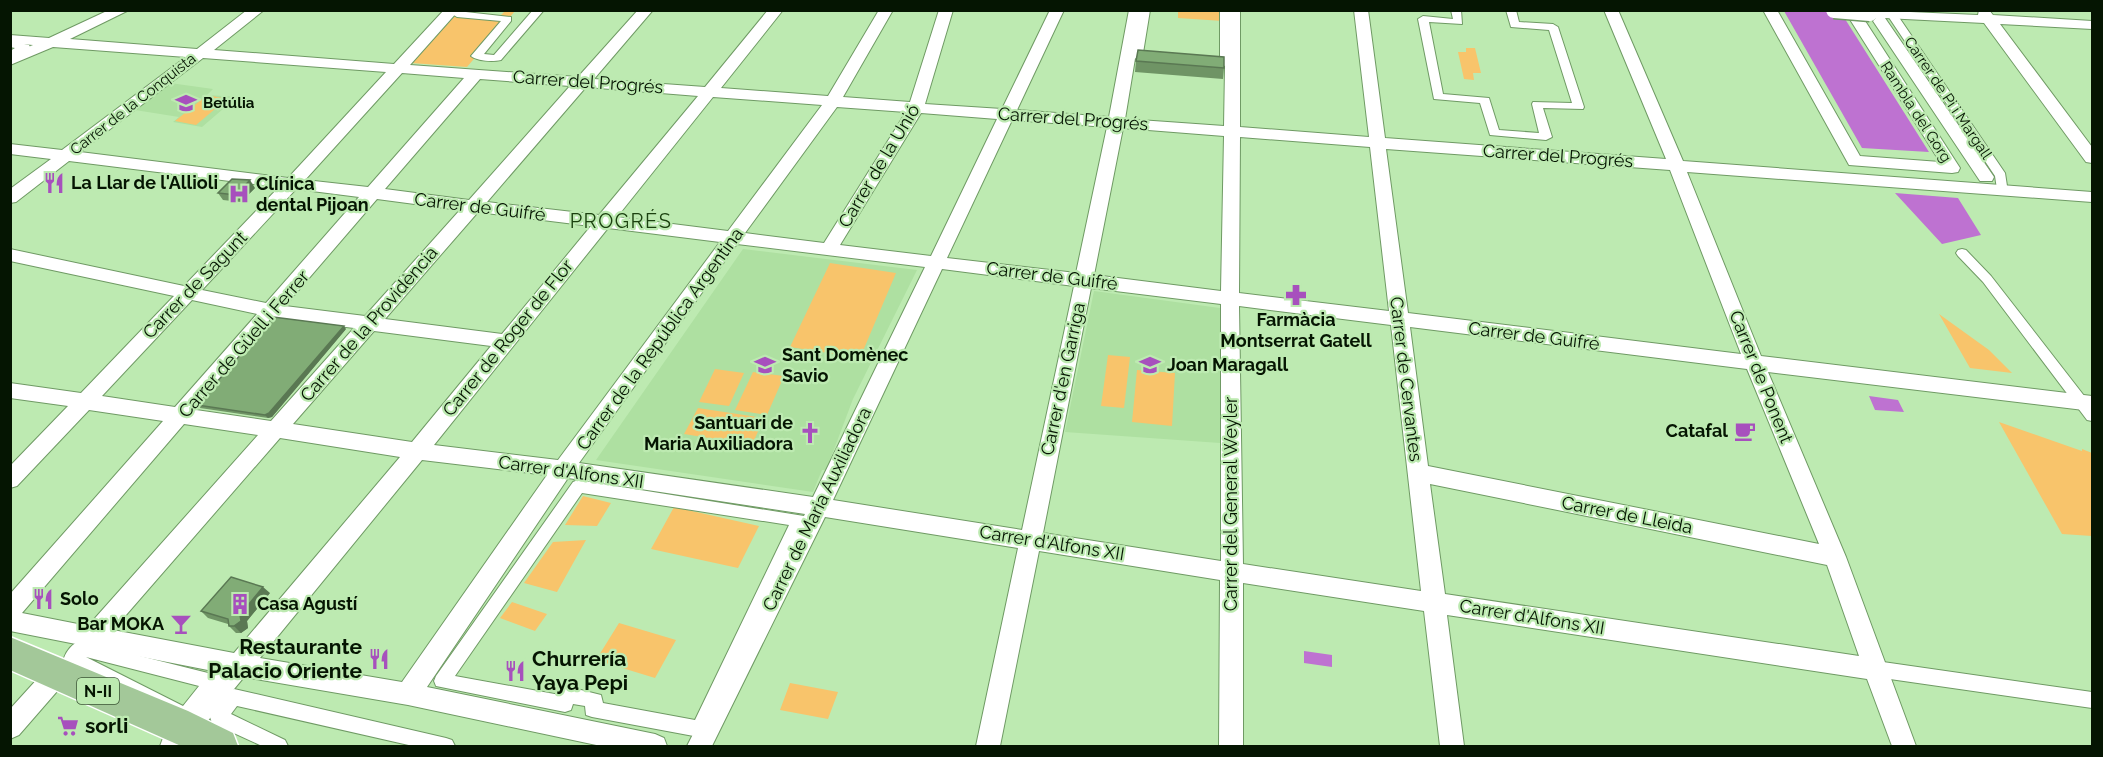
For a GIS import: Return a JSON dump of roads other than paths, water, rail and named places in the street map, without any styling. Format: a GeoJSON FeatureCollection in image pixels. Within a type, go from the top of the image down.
{"type":"FeatureCollection","features":[{"type":"Feature","properties":{"kind":"main road","name":"N-II"},"geometry":{"type":"LineString","coordinates":[[10,653],[219,747]]}},
{"type":"Feature","properties":{"kind":"street"},"geometry":{"type":"LineString","coordinates":[[10,61],[122,10]]}},
{"type":"Feature","properties":{"kind":"street","name":"Carrer de la Conquista"},"geometry":{"type":"LineString","coordinates":[[10,198],[256,10]]}},
{"type":"Feature","properties":{"kind":"street","name":"Carrer de Sagunt"},"geometry":{"type":"LineString","coordinates":[[10,480],[293,183],[452,10]]}},
{"type":"Feature","properties":{"kind":"street"},"geometry":{"type":"LineString","coordinates":[[460,10],[457,14],[508,19],[476,56],[497,58],[539,10]]}},
{"type":"Feature","properties":{"kind":"street","name":"Carrer de la Providència"},"geometry":{"type":"LineString","coordinates":[[92,638],[278,429],[472,205],[585,82],[646,10]]}},
{"type":"Feature","properties":{"kind":"street","name":"Carrer de Roger de Flor"},"geometry":{"type":"LineString","coordinates":[[181,731],[239,665],[417,451],[776,10]]}},
{"type":"Feature","properties":{"kind":"street","name":"Carrer de la República Argentina"},"geometry":{"type":"LineString","coordinates":[[408,694],[563,469],[833,100],[886,10]]}},
{"type":"Feature","properties":{"kind":"street","name":"Carrer de la Unió"},"geometry":{"type":"LineString","coordinates":[[828,250],[916,108],[946,10]]}},
{"type":"Feature","properties":{"kind":"street","name":"Carrer de Maria Auxiliadora"},"geometry":{"type":"LineString","coordinates":[[699,747],[819,507],[1057,10]]}},
{"type":"Feature","properties":{"kind":"street","name":"Carrer d'en Garriga"},"geometry":{"type":"LineString","coordinates":[[988,747],[1116,123],[1136,10]]}},
{"type":"Feature","properties":{"kind":"street"},"geometry":{"type":"LineString","coordinates":[[1145,10],[1137,56],[1159,58]]}},
{"type":"Feature","properties":{"kind":"street"},"geometry":{"type":"LineString","coordinates":[[1203,61],[1225,63],[1225,10]]}},
{"type":"Feature","properties":{"kind":"street","name":"Carrer del General Weyler"},"geometry":{"type":"LineString","coordinates":[[1231,747],[1230,298],[1233,10]]}},
{"type":"Feature","properties":{"kind":"street","name":"Carrer de Cervantes"},"geometry":{"type":"LineString","coordinates":[[1361,10],[1452,747]]}},
{"type":"Feature","properties":{"kind":"street"},"geometry":{"type":"LineString","coordinates":[[1456,10],[1459,22],[1423,20],[1438,97],[1485,100],[1494,133],[1546,137],[1536,104],[1579,108],[1553,27],[1515,25],[1512,10]]}},
{"type":"Feature","properties":{"kind":"street","name":"Carrer de Ponent"},"geometry":{"type":"LineString","coordinates":[[1611,10],[1835,557],[1904,747]]}},
{"type":"Feature","properties":{"kind":"street","name":"Rambla del Gorg"},"geometry":{"type":"LineString","coordinates":[[1770,10],[1855,161],[1952,168],[1851,10]]}},
{"type":"Feature","properties":{"kind":"street"},"geometry":{"type":"LineString","coordinates":[[1834,10],[1883,14],[1986,15],[2092,25]]}},
{"type":"Feature","properties":{"kind":"street"},"geometry":{"type":"LineString","coordinates":[[1883,14],[1991,184]]}},
{"type":"Feature","properties":{"kind":"street"},"geometry":{"type":"LineString","coordinates":[[1986,15],[2092,158]]}},
{"type":"Feature","properties":{"kind":"street","name":"Carrer del Progrés"},"geometry":{"type":"LineString","coordinates":[[10,39],[1676,166],[1835,177],[1991,184],[2092,197]]}},
{"type":"Feature","properties":{"kind":"street"},"geometry":{"type":"LineString","coordinates":[[10,44],[25,47],[10,55]]}},
{"type":"Feature","properties":{"kind":"street","name":"Carrer de Güell i Ferrer"},"geometry":{"type":"LineString","coordinates":[[10,611],[182,416],[476,74]]}},
{"type":"Feature","properties":{"kind":"street","name":"Carrer de Guifré"},"geometry":{"type":"LineString","coordinates":[[10,149],[1755,363],[2089,408]]}},
{"type":"Feature","properties":{"kind":"street"},"geometry":{"type":"LineString","coordinates":[[1962,254],[1987,279],[2089,408]]}},
{"type":"Feature","properties":{"kind":"street"},"geometry":{"type":"LineString","coordinates":[[10,255],[272,311],[506,341]]}},
{"type":"Feature","properties":{"kind":"street","name":"Carrer d'Alfons XII"},"geometry":{"type":"LineString","coordinates":[[10,390],[417,451],[563,469],[819,507],[1231,572],[2092,700]]}},
{"type":"Feature","properties":{"kind":"street","name":"Carrer de Lleida"},"geometry":{"type":"LineString","coordinates":[[1419,473],[1835,557]]}},
{"type":"Feature","properties":{"kind":"street"},"geometry":{"type":"LineString","coordinates":[[578,486],[799,520],[699,729],[592,709],[595,701],[569,695],[565,704],[442,681],[578,486]]}},
{"type":"Feature","properties":{"kind":"street"},"geometry":{"type":"LineString","coordinates":[[10,621],[239,665],[408,694],[655,747]]}},
{"type":"Feature","properties":{"kind":"street"},"geometry":{"type":"LineString","coordinates":[[80,648],[212,682],[181,731],[72,657],[80,648]]}},
{"type":"Feature","properties":{"kind":"street"},"geometry":{"type":"LineString","coordinates":[[10,727],[58,673]]}},
{"type":"Feature","properties":{"kind":"street"},"geometry":{"type":"LineString","coordinates":[[279,747],[218,717],[234,698],[446,747]]}},
{"type":"Feature","properties":{"kind":"place","name":"Betúlia"},"geometry":{"type":"Point","coordinates":[186,103]}},
{"type":"Feature","properties":{"kind":"place","name":"La Llar de l'Allioli"},"geometry":{"type":"Point","coordinates":[54,183]}},
{"type":"Feature","properties":{"kind":"place","name":"Clínica dental Pijoan"},"geometry":{"type":"Point","coordinates":[239,194]}},
{"type":"Feature","properties":{"kind":"place","name":"Farmàcia Montserrat Gatell"},"geometry":{"type":"Point","coordinates":[1296,295]}},
{"type":"Feature","properties":{"kind":"place","name":"Sant Domènec Savio"},"geometry":{"type":"Point","coordinates":[765,365]}},
{"type":"Feature","properties":{"kind":"place","name":"Joan Maragall"},"geometry":{"type":"Point","coordinates":[1150,365]}},
{"type":"Feature","properties":{"kind":"place","name":"Catafal"},"geometry":{"type":"Point","coordinates":[1745,431]}},
{"type":"Feature","properties":{"kind":"place","name":"Santuari de Maria Auxiliadora"},"geometry":{"type":"Point","coordinates":[810,433]}},
{"type":"Feature","properties":{"kind":"place","name":"Solo"},"geometry":{"type":"Point","coordinates":[43,599]}},
{"type":"Feature","properties":{"kind":"place","name":"Casa Agustí"},"geometry":{"type":"Point","coordinates":[240,604]}},
{"type":"Feature","properties":{"kind":"place","name":"Bar MOKA"},"geometry":{"type":"Point","coordinates":[181,624]}},
{"type":"Feature","properties":{"kind":"place","name":"Restaurante Palacio Oriente"},"geometry":{"type":"Point","coordinates":[379,659]}},
{"type":"Feature","properties":{"kind":"place","name":"Churrería Yaya Pepi"},"geometry":{"type":"Point","coordinates":[515,671]}},
{"type":"Feature","properties":{"kind":"place","name":"sorli"},"geometry":{"type":"Point","coordinates":[68,726]}},
{"type":"Feature","properties":{"kind":"district","name":"PROGRÉS"},"geometry":{"type":"Point","coordinates":[621,221]}}]}
